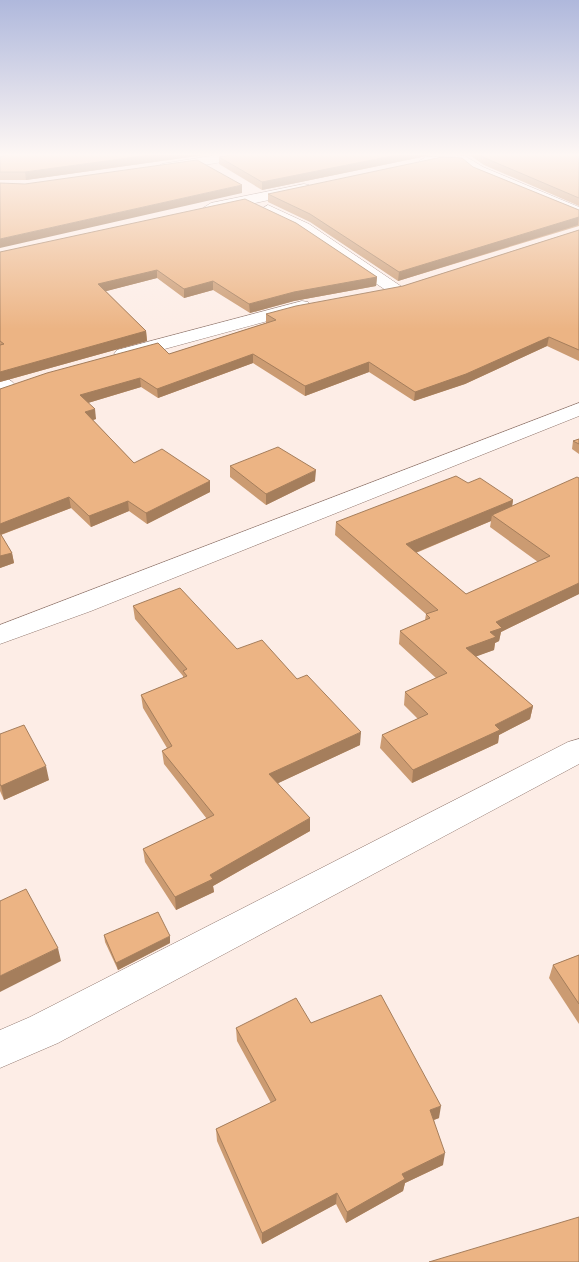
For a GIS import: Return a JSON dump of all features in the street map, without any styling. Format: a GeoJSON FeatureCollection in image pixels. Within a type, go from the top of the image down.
{"type":"FeatureCollection","features":[{"type":"Feature","properties":{"kind":"street"},"geometry":{"type":"LineString","coordinates":[[271,212],[303,228],[396,289]]}},
{"type":"Feature","properties":{"kind":"street"},"geometry":{"type":"LineString","coordinates":[[368,294],[396,289],[415,283]]}},
{"type":"Feature","properties":{"kind":"street"},"geometry":{"type":"LineString","coordinates":[[106,359],[294,308],[322,303]]}},
{"type":"Feature","properties":{"kind":"street"},"geometry":{"type":"LineString","coordinates":[[0,635],[82,605],[579,409]]}},
{"type":"Feature","properties":{"kind":"street"},"geometry":{"type":"LineString","coordinates":[[0,1049],[53,1026],[579,750]]}},
{"type":"Feature","properties":{"kind":"building"},"geometry":{"type":"Polygon","coordinates":[[[0,212],[121,212],[0,239],[0,212]]]}},
{"type":"Feature","properties":{"kind":"building"},"geometry":{"type":"Polygon","coordinates":[[[185,212],[272,212],[296,223],[377,277],[294,292],[249,304],[213,281],[184,289],[157,270],[98,284],[146,331],[0,372],[0,345],[4,344],[0,341],[0,252],[185,212]]]}},
{"type":"Feature","properties":{"kind":"building"},"geometry":{"type":"Polygon","coordinates":[[[306,212],[579,212],[579,217],[399,272],[306,212]]]}},
{"type":"Feature","properties":{"kind":"building"},"geometry":{"type":"Polygon","coordinates":[[[579,230],[579,350],[549,337],[466,374],[415,392],[369,362],[305,386],[253,354],[157,389],[140,378],[80,395],[95,409],[85,412],[134,463],[162,449],[210,481],[146,513],[128,501],[89,516],[69,497],[0,524],[0,389],[47,373],[158,343],[169,354],[276,320],[266,314],[296,306],[403,286],[579,230]]]}},
{"type":"Feature","properties":{"kind":"building"},"geometry":{"type":"Polygon","coordinates":[[[278,447],[316,470],[266,494],[230,466],[278,447]]]}},
{"type":"Feature","properties":{"kind":"building"},"geometry":{"type":"Polygon","coordinates":[[[456,476],[468,483],[480,478],[513,500],[406,544],[466,594],[550,556],[492,515],[577,477],[579,478],[579,583],[496,622],[502,628],[490,632],[496,637],[466,648],[533,706],[495,725],[500,730],[413,770],[382,735],[428,714],[405,692],[447,673],[400,631],[430,618],[426,614],[438,610],[336,522],[456,476]]]}},
{"type":"Feature","properties":{"kind":"building"},"geometry":{"type":"Polygon","coordinates":[[[0,533],[12,553],[0,556],[0,533]]]}},
{"type":"Feature","properties":{"kind":"building"},"geometry":{"type":"Polygon","coordinates":[[[180,588],[237,649],[262,640],[297,679],[307,675],[361,732],[269,774],[310,818],[210,875],[213,879],[175,897],[143,849],[214,815],[162,751],[172,746],[141,695],[187,676],[183,671],[187,669],[133,606],[180,588]]]}},
{"type":"Feature","properties":{"kind":"building"},"geometry":{"type":"Polygon","coordinates":[[[24,725],[46,766],[1,786],[0,734],[24,725]]]}},
{"type":"Feature","properties":{"kind":"building"},"geometry":{"type":"Polygon","coordinates":[[[26,889],[58,948],[0,976],[0,901],[26,889]]]}},
{"type":"Feature","properties":{"kind":"building"},"geometry":{"type":"Polygon","coordinates":[[[158,912],[170,936],[116,963],[104,935],[158,912]]]}},
{"type":"Feature","properties":{"kind":"building"},"geometry":{"type":"Polygon","coordinates":[[[579,955],[579,1004],[553,965],[579,955]]]}},
{"type":"Feature","properties":{"kind":"building"},"geometry":{"type":"Polygon","coordinates":[[[381,995],[441,1106],[430,1110],[445,1153],[402,1174],[405,1179],[347,1212],[337,1193],[262,1233],[216,1129],[276,1100],[236,1028],[296,998],[311,1023],[381,995]]]}},
{"type":"Feature","properties":{"kind":"building"},"geometry":{"type":"Polygon","coordinates":[[[579,1217],[579,1262],[429,1262],[579,1217]]]}}]}
